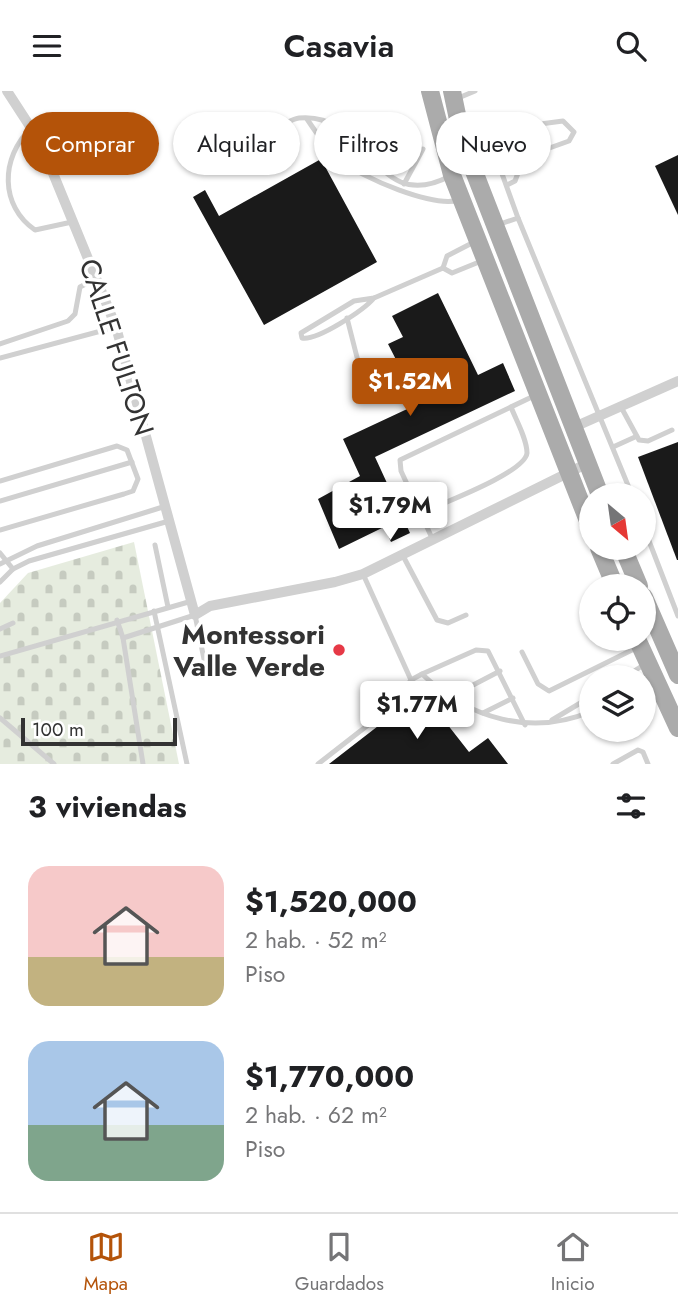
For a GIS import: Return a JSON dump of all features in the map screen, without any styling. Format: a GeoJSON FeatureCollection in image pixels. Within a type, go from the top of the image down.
{"type":"FeatureCollection","features":[{"type":"Feature","properties":{"kind":"main road"},"geometry":{"type":"LineString","coordinates":[[430,91],[436,119]]}},
{"type":"Feature","properties":{"kind":"main road"},"geometry":{"type":"LineString","coordinates":[[453,95],[463,143],[595,483]]}},
{"type":"Feature","properties":{"kind":"main road"},"geometry":{"type":"LineString","coordinates":[[452,175],[579,501]]}},
{"type":"Feature","properties":{"kind":"main road"},"geometry":{"type":"LineString","coordinates":[[478,240],[487,244],[503,275],[517,285]]}},
{"type":"Feature","properties":{"kind":"main road"},"geometry":{"type":"LineString","coordinates":[[495,289],[507,299],[521,333],[536,337]]}},
{"type":"Feature","properties":{"kind":"main road"},"geometry":{"type":"LineString","coordinates":[[656,625],[678,675]]}},
{"type":"Feature","properties":{"kind":"main road"},"geometry":{"type":"LineString","coordinates":[[656,695],[678,728]]}},
{"type":"Feature","properties":{"kind":"street","name":"CALLE FULTON"},"geometry":{"type":"LineString","coordinates":[[7,91],[21,113]]}},
{"type":"Feature","properties":{"kind":"street","name":"CALLE FULTON"},"geometry":{"type":"LineString","coordinates":[[52,175],[116,327],[195,615]]}},
{"type":"Feature","properties":{"kind":"street"},"geometry":{"type":"LineString","coordinates":[[572,428],[678,381]]}},
{"type":"Feature","properties":{"kind":"street"},"geometry":{"type":"LineString","coordinates":[[195,615],[210,606],[363,574],[586,464]]}},
{"type":"Feature","properties":{"kind":"street"},"geometry":{"type":"LineString","coordinates":[[191,601],[210,606]]}},
{"type":"Feature","properties":{"kind":"lane"},"geometry":{"type":"LineString","coordinates":[[453,95],[475,91]]}},
{"type":"Feature","properties":{"kind":"lane"},"geometry":{"type":"LineString","coordinates":[[300,117],[335,124],[401,186],[425,187],[452,175]]}},
{"type":"Feature","properties":{"kind":"lane"},"geometry":{"type":"LineString","coordinates":[[307,119],[328,149],[350,167],[440,202],[462,199]]}},
{"type":"Feature","properties":{"kind":"lane"},"geometry":{"type":"LineString","coordinates":[[551,122],[563,121],[573,132],[564,143],[551,148]]}},
{"type":"Feature","properties":{"kind":"lane"},"geometry":{"type":"LineString","coordinates":[[21,140],[5,167],[2,186],[5,195],[35,230],[73,221]]}},
{"type":"Feature","properties":{"kind":"lane"},"geometry":{"type":"LineString","coordinates":[[401,186],[423,149]]}},
{"type":"Feature","properties":{"kind":"lane"},"geometry":{"type":"LineString","coordinates":[[503,175],[627,483]]}},
{"type":"Feature","properties":{"kind":"lane"},"geometry":{"type":"LineString","coordinates":[[507,185],[517,178],[517,175]]}},
{"type":"Feature","properties":{"kind":"lane"},"geometry":{"type":"LineString","coordinates":[[494,226],[519,218]]}},
{"type":"Feature","properties":{"kind":"lane"},"geometry":{"type":"LineString","coordinates":[[443,268],[444,259],[478,240]]}},
{"type":"Feature","properties":{"kind":"lane"},"geometry":{"type":"LineString","coordinates":[[443,268],[452,273],[485,260]]}},
{"type":"Feature","properties":{"kind":"lane"},"geometry":{"type":"LineString","coordinates":[[374,298],[354,301],[310,324],[301,336],[308,339],[347,318],[374,298],[443,268]]}},
{"type":"Feature","properties":{"kind":"lane"},"geometry":{"type":"LineString","coordinates":[[0,344],[68,321],[75,314],[80,287],[97,278]]}},
{"type":"Feature","properties":{"kind":"lane"},"geometry":{"type":"LineString","coordinates":[[347,318],[361,373]]}},
{"type":"Feature","properties":{"kind":"lane"},"geometry":{"type":"LineString","coordinates":[[0,358],[116,327]]}},
{"type":"Feature","properties":{"kind":"lane"},"geometry":{"type":"LineString","coordinates":[[432,538],[401,471],[400,460],[536,395]]}},
{"type":"Feature","properties":{"kind":"lane"},"geometry":{"type":"LineString","coordinates":[[621,406],[635,437]]}},
{"type":"Feature","properties":{"kind":"lane"},"geometry":{"type":"LineString","coordinates":[[421,513],[509,473],[523,462],[527,449],[511,407]]}},
{"type":"Feature","properties":{"kind":"lane"},"geometry":{"type":"LineString","coordinates":[[613,447],[635,437],[648,441],[672,430]]}},
{"type":"Feature","properties":{"kind":"lane"},"geometry":{"type":"LineString","coordinates":[[0,481],[117,446],[127,450],[138,479],[133,491],[0,530]]}},
{"type":"Feature","properties":{"kind":"lane"},"geometry":{"type":"LineString","coordinates":[[0,501],[132,462]]}},
{"type":"Feature","properties":{"kind":"lane"},"geometry":{"type":"LineString","coordinates":[[1,564],[37,546],[166,506]]}},
{"type":"Feature","properties":{"kind":"lane"},"geometry":{"type":"LineString","coordinates":[[0,582],[13,569],[42,557],[170,520]]}},
{"type":"Feature","properties":{"kind":"lane"},"geometry":{"type":"LineString","coordinates":[[155,545],[168,607]]}},
{"type":"Feature","properties":{"kind":"lane"},"geometry":{"type":"LineString","coordinates":[[0,553],[1,564],[7,575]]}},
{"type":"Feature","properties":{"kind":"lane"},"geometry":{"type":"LineString","coordinates":[[402,554],[437,620],[448,623],[466,615]]}},
{"type":"Feature","properties":{"kind":"lane"},"geometry":{"type":"LineString","coordinates":[[656,559],[678,616]]}},
{"type":"Feature","properties":{"kind":"lane"},"geometry":{"type":"LineString","coordinates":[[1,564],[13,569]]}},
{"type":"Feature","properties":{"kind":"lane"},"geometry":{"type":"LineString","coordinates":[[363,574],[411,680]]}},
{"type":"Feature","properties":{"kind":"lane"},"geometry":{"type":"LineString","coordinates":[[0,656],[117,620],[191,601]]}},
{"type":"Feature","properties":{"kind":"lane"},"geometry":{"type":"LineString","coordinates":[[154,611],[187,764]]}},
{"type":"Feature","properties":{"kind":"lane"},"geometry":{"type":"LineString","coordinates":[[122,638],[195,615],[205,664]]}},
{"type":"Feature","properties":{"kind":"lane"},"geometry":{"type":"LineString","coordinates":[[117,620],[143,764]]}},
{"type":"Feature","properties":{"kind":"lane"},"geometry":{"type":"LineString","coordinates":[[0,629],[13,623]]}},
{"type":"Feature","properties":{"kind":"lane"},"geometry":{"type":"LineString","coordinates":[[318,764],[395,704],[411,680],[481,649],[492,655],[524,725]]}},
{"type":"Feature","properties":{"kind":"lane"},"geometry":{"type":"LineString","coordinates":[[523,652],[538,684],[549,691],[638,651]]}},
{"type":"Feature","properties":{"kind":"lane"},"geometry":{"type":"LineString","coordinates":[[452,696],[500,671]]}},
{"type":"Feature","properties":{"kind":"lane"},"geometry":{"type":"LineString","coordinates":[[422,674],[452,696],[484,713],[524,725],[552,720],[564,722],[579,716]]}},
{"type":"Feature","properties":{"kind":"lane"},"geometry":{"type":"LineString","coordinates":[[484,713],[513,698]]}},
{"type":"Feature","properties":{"kind":"lane"},"geometry":{"type":"LineString","coordinates":[[552,720],[579,704]]}},
{"type":"Feature","properties":{"kind":"lane"},"geometry":{"type":"LineString","coordinates":[[0,728],[3,720],[54,764]]}},
{"type":"Feature","properties":{"kind":"lane"},"geometry":{"type":"LineString","coordinates":[[613,764],[638,750],[643,752],[648,764]]}},
{"type":"Feature","properties":{"kind":"green space"},"geometry":{"type":"Polygon","coordinates":[[[134,542],[179,764],[0,764],[0,603],[28,573],[134,542]]]}},
{"type":"Feature","properties":{"kind":"building"},"geometry":{"type":"Polygon","coordinates":[[[678,155],[678,215],[655,166],[678,155]]]}},
{"type":"Feature","properties":{"kind":"building"},"geometry":{"type":"Polygon","coordinates":[[[314,163],[314,175],[330,175],[377,262],[264,325],[193,197],[205,190],[219,216],[292,175],[300,175],[300,171],[314,163]]]}},
{"type":"Feature","properties":{"kind":"building"},"geometry":{"type":"Polygon","coordinates":[[[438,293],[478,375],[503,363],[515,391],[375,457],[410,533],[391,542],[384,527],[339,549],[318,499],[360,476],[343,439],[435,396],[425,377],[409,385],[388,344],[403,337],[392,316],[438,293]]]}},
{"type":"Feature","properties":{"kind":"building"},"geometry":{"type":"Polygon","coordinates":[[[678,442],[678,560],[656,505],[656,483],[648,483],[638,457],[678,442]]]}},
{"type":"Feature","properties":{"kind":"building"},"geometry":{"type":"Polygon","coordinates":[[[422,692],[469,752],[488,738],[508,764],[329,764],[422,692]]]}},
{"type":"Feature","properties":{"kind":"place","name":"Montessori Valle Verde"},"geometry":{"type":"Point","coordinates":[339,650]}}]}
